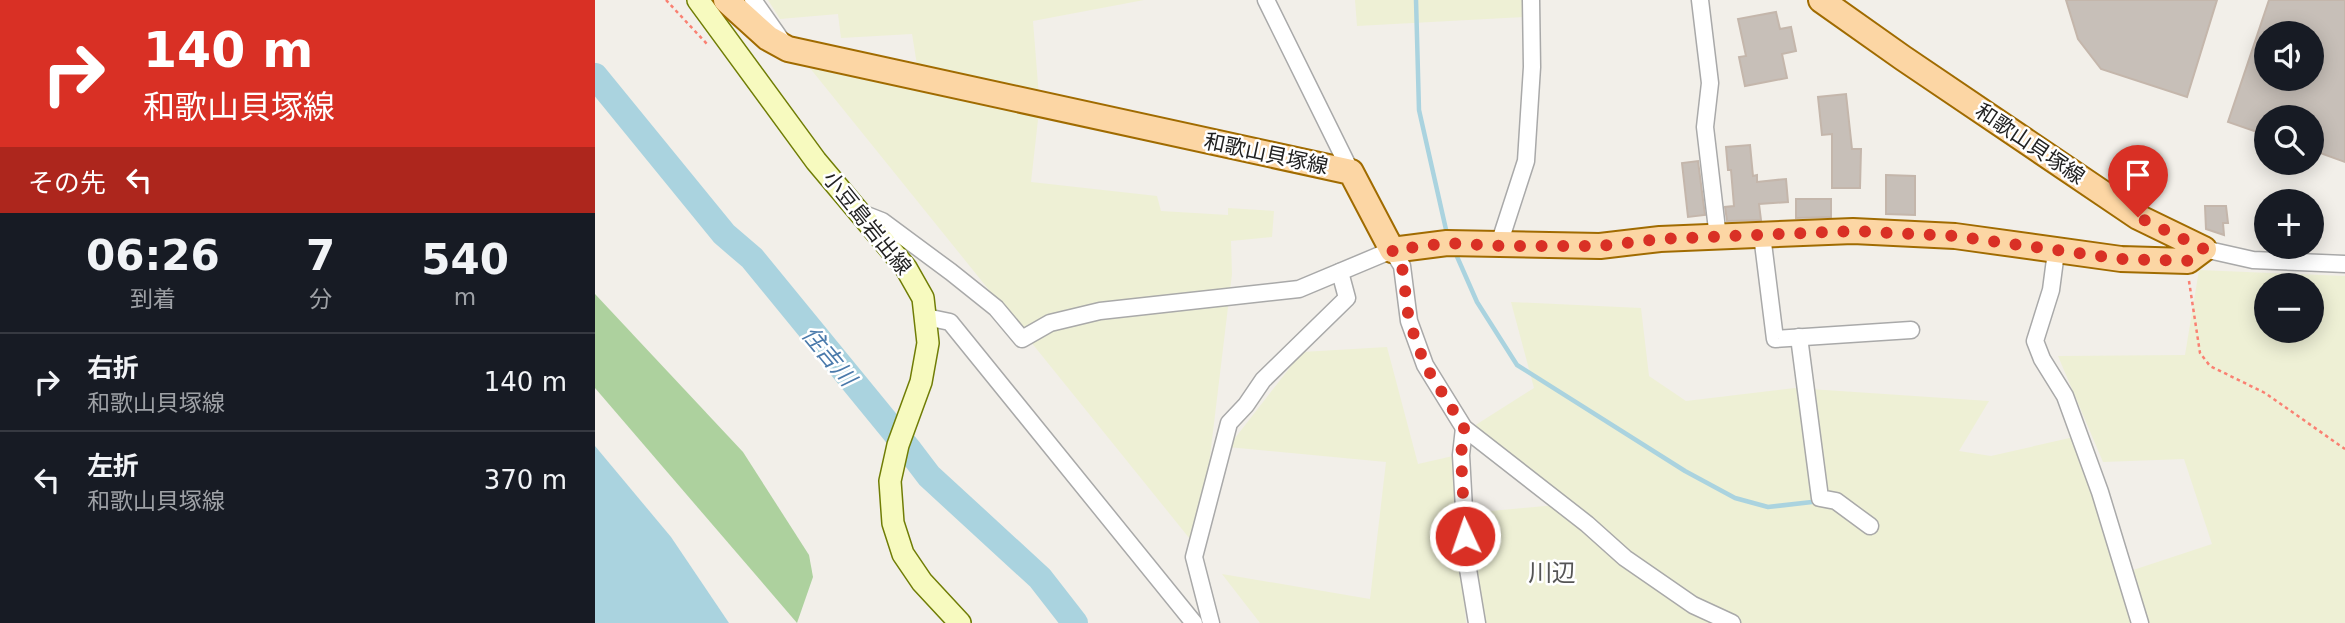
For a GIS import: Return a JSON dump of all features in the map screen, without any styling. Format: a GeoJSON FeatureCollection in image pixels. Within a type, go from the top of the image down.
{"type":"FeatureCollection","features":[{"type":"Feature","properties":{"kind":"main road","name":"小豆島岩出線"},"geometry":{"type":"LineString","coordinates":[[698,0],[816,161],[906,268],[923,298],[928,344],[921,382],[898,445],[890,481],[893,523],[903,554],[922,582],[960,623]]}},
{"type":"Feature","properties":{"kind":"main road","name":"和歌山貝塚線"},"geometry":{"type":"LineString","coordinates":[[726,0],[768,38],[788,49],[1352,172],[1392,250]]}},
{"type":"Feature","properties":{"kind":"main road","name":"和歌山貝塚線"},"geometry":{"type":"LineString","coordinates":[[1821,0],[2196,255]]}},
{"type":"Feature","properties":{"kind":"main road"},"geometry":{"type":"LineString","coordinates":[[1392,250],[1447,243],[1600,246],[1660,239],[1853,231],[1955,236],[2121,259],[2196,255]]}},
{"type":"Feature","properties":{"kind":"street"},"geometry":{"type":"LineString","coordinates":[[753,0],[788,49]]}},
{"type":"Feature","properties":{"kind":"street"},"geometry":{"type":"LineString","coordinates":[[1266,0],[1352,172]]}},
{"type":"Feature","properties":{"kind":"street"},"geometry":{"type":"LineString","coordinates":[[1502,246],[1501,235],[1526,161],[1532,67],[1531,0]]}},
{"type":"Feature","properties":{"kind":"street"},"geometry":{"type":"LineString","coordinates":[[1700,0],[1710,83],[1705,127],[1718,237]]}},
{"type":"Feature","properties":{"kind":"street"},"geometry":{"type":"LineString","coordinates":[[859,212],[882,221],[951,272],[996,308],[1022,339],[1050,323],[1100,311],[1299,289],[1392,250],[1402,266],[1409,321],[1425,365],[1464,428],[1587,524],[1625,558],[1693,605],[1732,623]]}},
{"type":"Feature","properties":{"kind":"street"},"geometry":{"type":"LineString","coordinates":[[1762,235],[1775,339],[1911,330]]}},
{"type":"Feature","properties":{"kind":"street"},"geometry":{"type":"LineString","coordinates":[[2056,252],[2051,290],[2035,341],[2042,359],[2065,396],[2100,492],[2140,623]]}},
{"type":"Feature","properties":{"kind":"street"},"geometry":{"type":"LineString","coordinates":[[2196,255],[2345,264]]}},
{"type":"Feature","properties":{"kind":"street"},"geometry":{"type":"LineString","coordinates":[[1210,623],[1194,557],[1229,423],[1246,405],[1263,380],[1347,298],[1340,272]]}},
{"type":"Feature","properties":{"kind":"street"},"geometry":{"type":"LineString","coordinates":[[926,317],[950,322],[1194,623]]}},
{"type":"Feature","properties":{"kind":"street"},"geometry":{"type":"LineString","coordinates":[[1799,337],[1820,498],[1836,501],[1870,526]]}},
{"type":"Feature","properties":{"kind":"street"},"geometry":{"type":"LineString","coordinates":[[1464,428],[1461,455],[1467,563],[1476,623]]}},
{"type":"Feature","properties":{"kind":"path"},"geometry":{"type":"LineString","coordinates":[[2196,255],[2190,290],[2200,353],[2210,366],[2265,393],[2345,449]]}},
{"type":"Feature","properties":{"kind":"green space"},"geometry":{"type":"Polygon","coordinates":[[[768,0],[1144,0],[1033,21],[1039,97],[918,71],[912,34],[841,38],[838,14],[780,19],[768,0]]]}},
{"type":"Feature","properties":{"kind":"green space"},"geometry":{"type":"Polygon","coordinates":[[[1355,0],[1523,0],[1524,17],[1357,26],[1355,0]]]}},
{"type":"Feature","properties":{"kind":"green space"},"geometry":{"type":"Polygon","coordinates":[[[801,57],[1039,111],[1031,182],[1157,196],[1161,211],[1228,215],[1228,208],[1274,211],[1272,237],[1231,241],[1232,274],[1201,531],[1194,544],[801,57]]]}},
{"type":"Feature","properties":{"kind":"green space"},"geometry":{"type":"Polygon","coordinates":[[[2199,270],[2272,273],[2254,273],[2254,343],[2324,343],[2324,275],[2345,276],[2345,623],[1485,623],[1469,513],[1567,504],[1474,426],[1534,388],[1511,302],[1641,308],[1649,376],[1686,401],[1795,388],[1989,401],[1959,451],[1991,456],[2074,437],[2121,574],[2212,544],[2184,459],[2103,462],[2058,356],[2185,355],[2199,270]]]}},
{"type":"Feature","properties":{"kind":"green space"},"geometry":{"type":"Polygon","coordinates":[[[595,294],[743,452],[809,555],[813,577],[797,623],[595,388],[595,294]]]}},
{"type":"Feature","properties":{"kind":"green space"},"geometry":{"type":"Polygon","coordinates":[[[1387,347],[1418,464],[1453,456],[1466,623],[1260,623],[1222,574],[1370,599],[1386,462],[1228,447],[1302,352],[1387,347]]]}},
{"type":"Feature","properties":{"kind":"water"},"geometry":{"type":"Polygon","coordinates":[[[595,446],[671,537],[729,623],[595,623],[595,446]]]}},
{"type":"Feature","properties":{"kind":"building"},"geometry":{"type":"Polygon","coordinates":[[[2066,0],[2217,0],[2187,97],[2101,69],[2078,39],[2066,0]]]}},
{"type":"Feature","properties":{"kind":"building"},"geometry":{"type":"Polygon","coordinates":[[[2269,0],[2345,0],[2345,162],[2324,154],[2324,105],[2254,105],[2254,131],[2228,122],[2254,45],[2254,91],[2324,91],[2324,21],[2262,21],[2269,0]]]}},
{"type":"Feature","properties":{"kind":"building"},"geometry":{"type":"Polygon","coordinates":[[[1776,12],[1780,29],[1791,27],[1796,51],[1782,54],[1787,78],[1745,86],[1739,57],[1746,56],[1738,19],[1776,12]]]}},
{"type":"Feature","properties":{"kind":"building"},"geometry":{"type":"Polygon","coordinates":[[[1846,94],[1852,149],[1861,149],[1860,188],[1832,188],[1832,134],[1822,135],[1818,97],[1846,94]]]}},
{"type":"Feature","properties":{"kind":"building"},"geometry":{"type":"Polygon","coordinates":[[[1750,145],[1753,176],[1757,175],[1757,182],[1786,179],[1788,202],[1759,204],[1761,220],[1727,221],[1725,207],[1734,206],[1726,147],[1750,145]]]}},
{"type":"Feature","properties":{"kind":"building"},"geometry":{"type":"Polygon","coordinates":[[[1698,161],[1705,215],[1688,217],[1682,163],[1698,161]]]}},
{"type":"Feature","properties":{"kind":"building"},"geometry":{"type":"Polygon","coordinates":[[[1886,175],[1915,176],[1915,215],[1886,214],[1886,175]]]}},
{"type":"Feature","properties":{"kind":"building"},"geometry":{"type":"Polygon","coordinates":[[[1796,199],[1831,199],[1831,217],[1796,218],[1796,199]]]}},
{"type":"Feature","properties":{"kind":"building"},"geometry":{"type":"Polygon","coordinates":[[[2205,206],[2226,206],[2228,223],[2223,223],[2224,235],[2206,229],[2205,206]]]}},
{"type":"Feature","properties":{"kind":"waterway"},"geometry":{"type":"LineString","coordinates":[[1416,0],[1419,110],[1447,234]]}},
{"type":"Feature","properties":{"kind":"waterway","name":"住吉川"},"geometry":{"type":"LineString","coordinates":[[595,76],[724,234],[752,258],[929,476],[1040,578],[1075,623]]}},
{"type":"Feature","properties":{"kind":"waterway"},"geometry":{"type":"LineString","coordinates":[[1455,252],[1477,302],[1517,365],[1685,471],[1735,498],[1768,507],[1812,502]]}},
{"type":"Feature","properties":{"kind":"district","name":"川辺"},"geometry":{"type":"Point","coordinates":[1552,573]}},
{"type":"Feature","properties":{"kind":"route"},"geometry":{"type":"LineString","coordinates":[[1465,536],[1461,455],[1464,428],[1425,365],[1409,321],[1402,266],[1392,250],[1447,243],[1600,246],[1660,239],[1853,231],[1955,236],[2121,259],[2187,261],[2204,249],[2138,217]]}}]}
